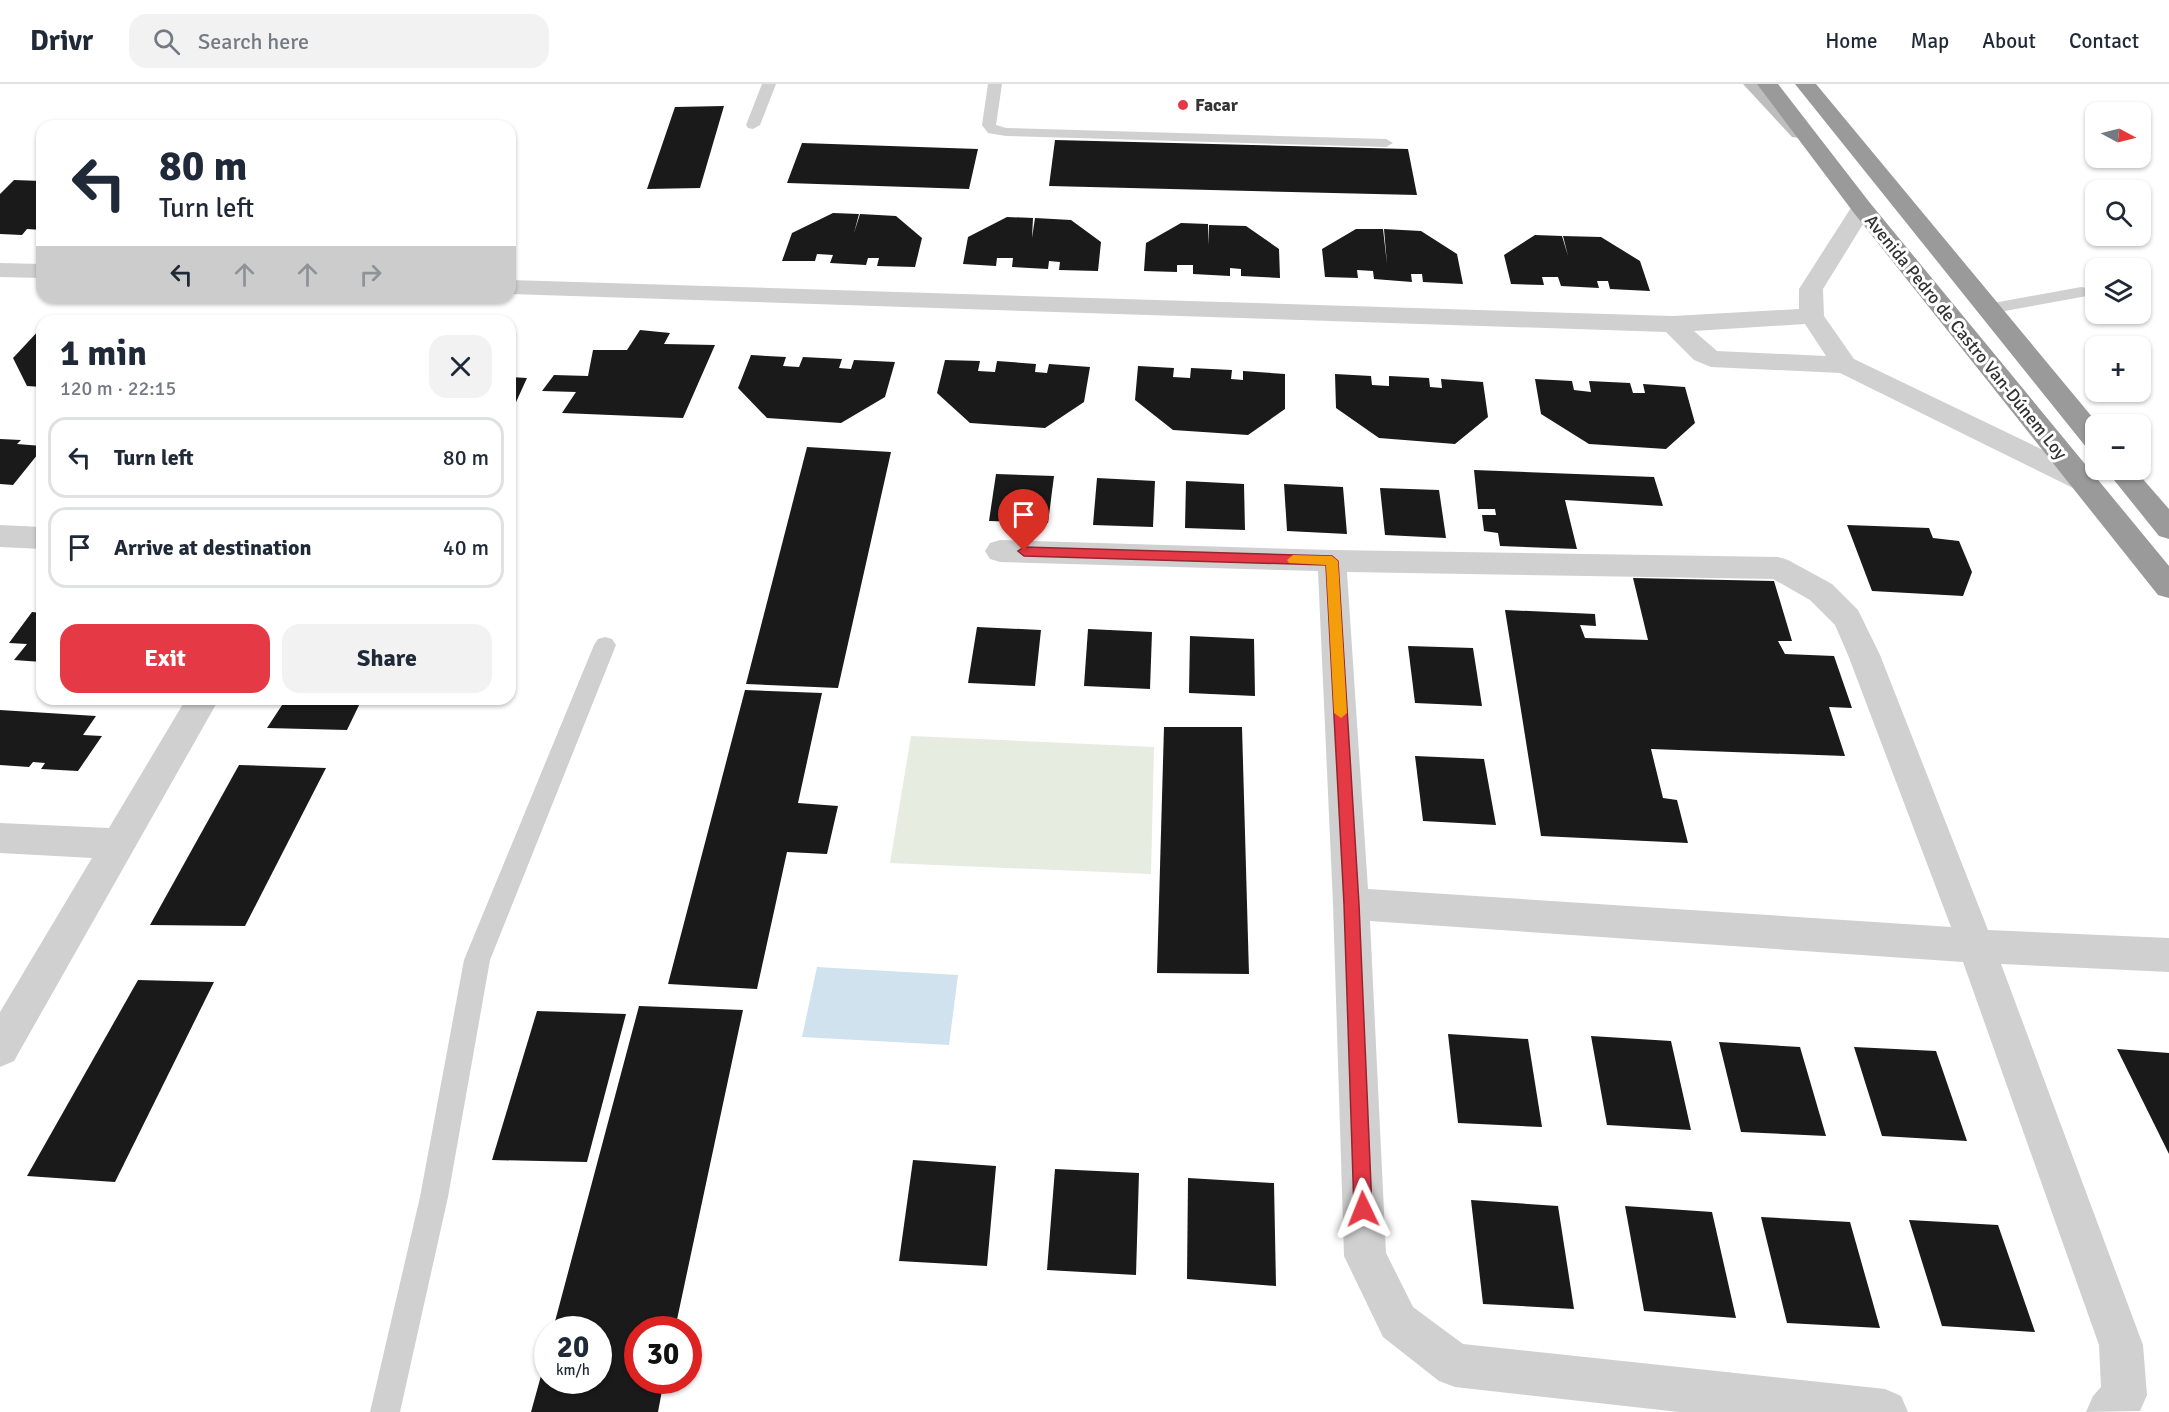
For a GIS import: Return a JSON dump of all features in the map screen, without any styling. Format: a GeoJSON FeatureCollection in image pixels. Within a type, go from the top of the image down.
{"type":"FeatureCollection","features":[{"type":"Feature","properties":{"kind":"highway","name":"Avenida Pedro de Castro Van-Dúnem Loy"},"geometry":{"type":"LineString","coordinates":[[1767,84],[1862,208],[2169,587]]}},
{"type":"Feature","properties":{"kind":"highway","name":"Avenida Pedro de Castro Van-Dúnem Loy"},"geometry":{"type":"LineString","coordinates":[[1805,84],[2085,427]]}},
{"type":"Feature","properties":{"kind":"highway"},"geometry":{"type":"LineString","coordinates":[[2128,480],[2169,528]]}},
{"type":"Feature","properties":{"kind":"street"},"geometry":{"type":"LineString","coordinates":[[1753,84],[1810,142]]}},
{"type":"Feature","properties":{"kind":"street"},"geometry":{"type":"LineString","coordinates":[[1845,365],[1812,316],[1811,289],[1862,208]]}},
{"type":"Feature","properties":{"kind":"street"},"geometry":{"type":"LineString","coordinates":[[0,270],[36,271]]}},
{"type":"Feature","properties":{"kind":"street"},"geometry":{"type":"LineString","coordinates":[[516,287],[1673,324],[1812,316]]}},
{"type":"Feature","properties":{"kind":"street"},"geometry":{"type":"LineString","coordinates":[[1673,324],[1711,359],[1845,365],[2083,481]]}},
{"type":"Feature","properties":{"kind":"street"},"geometry":{"type":"LineString","coordinates":[[0,536],[36,538]]}},
{"type":"Feature","properties":{"kind":"street"},"geometry":{"type":"LineString","coordinates":[[1000,551],[1332,561],[1778,568],[1821,592],[1847,618],[1860,646],[1976,946],[2121,1345],[2124,1395],[2109,1412]]}},
{"type":"Feature","properties":{"kind":"street"},"geometry":{"type":"LineString","coordinates":[[1332,561],[1352,904],[1365,1256],[1398,1322],[1455,1365],[1885,1412]]}},
{"type":"Feature","properties":{"kind":"street"},"geometry":{"type":"LineString","coordinates":[[0,1048],[199,705]]}},
{"type":"Feature","properties":{"kind":"street"},"geometry":{"type":"LineString","coordinates":[[0,838],[118,844]]}},
{"type":"Feature","properties":{"kind":"street"},"geometry":{"type":"LineString","coordinates":[[1352,904],[1976,946],[2169,956]]}},
{"type":"Feature","properties":{"kind":"lane"},"geometry":{"type":"LineString","coordinates":[[753,125],[769,84]]}},
{"type":"Feature","properties":{"kind":"lane"},"geometry":{"type":"LineString","coordinates":[[995,84],[990,124],[993,130],[1006,132],[1386,143]]}},
{"type":"Feature","properties":{"kind":"lane"},"geometry":{"type":"LineString","coordinates":[[1988,309],[2081,292]]}},
{"type":"Feature","properties":{"kind":"lane"},"geometry":{"type":"LineString","coordinates":[[385,1412],[434,1197],[477,960],[605,645]]}},
{"type":"Feature","properties":{"kind":"shaded area"},"geometry":{"type":"Polygon","coordinates":[[[911,736],[1154,747],[1151,874],[890,863],[911,736]]]}},
{"type":"Feature","properties":{"kind":"water"},"geometry":{"type":"Polygon","coordinates":[[[817,967],[958,975],[949,1045],[802,1037],[817,967]]]}},
{"type":"Feature","properties":{"kind":"building"},"geometry":{"type":"Polygon","coordinates":[[[724,106],[700,188],[647,189],[675,107],[724,106]]]}},
{"type":"Feature","properties":{"kind":"building"},"geometry":{"type":"Polygon","coordinates":[[[1055,140],[1408,149],[1417,195],[1049,186],[1055,140]]]}},
{"type":"Feature","properties":{"kind":"building"},"geometry":{"type":"Polygon","coordinates":[[[802,143],[978,149],[969,189],[787,183],[802,143]]]}},
{"type":"Feature","properties":{"kind":"building"},"geometry":{"type":"Polygon","coordinates":[[[14,180],[36,181],[36,230],[27,229],[22,235],[0,234],[0,194],[14,180]]]}},
{"type":"Feature","properties":{"kind":"building"},"geometry":{"type":"Polygon","coordinates":[[[833,213],[859,214],[854,233],[860,214],[896,216],[922,238],[915,267],[877,266],[879,258],[868,258],[866,265],[830,263],[833,255],[817,254],[815,261],[782,261],[792,233],[833,213]]]}},
{"type":"Feature","properties":{"kind":"building"},"geometry":{"type":"Polygon","coordinates":[[[1007,217],[1033,218],[1032,238],[1035,218],[1071,220],[1101,242],[1098,271],[1059,270],[1060,262],[1049,261],[1048,269],[1012,267],[1013,258],[997,258],[996,266],[963,264],[968,237],[1007,217]]]}},
{"type":"Feature","properties":{"kind":"building"},"geometry":{"type":"Polygon","coordinates":[[[1181,223],[1208,224],[1208,245],[1209,225],[1246,226],[1279,249],[1280,278],[1241,276],[1241,269],[1230,268],[1230,276],[1193,274],[1193,265],[1177,265],[1177,272],[1144,271],[1146,243],[1181,223]]]}},
{"type":"Feature","properties":{"kind":"building"},"geometry":{"type":"Polygon","coordinates":[[[1356,229],[1383,229],[1387,264],[1384,229],[1421,231],[1457,254],[1463,284],[1423,282],[1422,274],[1411,274],[1412,282],[1374,279],[1373,271],[1357,270],[1358,278],[1325,277],[1322,249],[1356,229]]]}},
{"type":"Feature","properties":{"kind":"building"},"geometry":{"type":"Polygon","coordinates":[[[1535,235],[1562,236],[1568,256],[1563,236],[1601,237],[1640,261],[1650,291],[1610,289],[1608,281],[1597,281],[1599,288],[1561,286],[1558,277],[1542,277],[1544,285],[1511,284],[1504,255],[1535,235]]]}},
{"type":"Feature","properties":{"kind":"building"},"geometry":{"type":"Polygon","coordinates":[[[640,330],[670,333],[664,344],[715,345],[683,418],[562,413],[576,392],[542,391],[554,375],[588,376],[593,350],[627,350],[640,330]]]}},
{"type":"Feature","properties":{"kind":"building"},"geometry":{"type":"Polygon","coordinates":[[[36,333],[36,387],[27,386],[13,358],[36,333]]]}},
{"type":"Feature","properties":{"kind":"building"},"geometry":{"type":"Polygon","coordinates":[[[751,355],[786,357],[783,366],[799,367],[803,357],[842,359],[839,368],[851,369],[854,360],[895,362],[885,397],[841,423],[767,418],[738,388],[751,355]]]}},
{"type":"Feature","properties":{"kind":"building"},"geometry":{"type":"Polygon","coordinates":[[[945,360],[980,361],[978,371],[995,372],[997,361],[1036,364],[1035,372],[1047,373],[1049,364],[1090,367],[1084,402],[1045,428],[970,423],[937,393],[945,360]]]}},
{"type":"Feature","properties":{"kind":"building"},"geometry":{"type":"Polygon","coordinates":[[[1138,366],[1174,368],[1173,377],[1190,378],[1191,368],[1232,370],[1231,379],[1243,380],[1243,371],[1285,374],[1285,409],[1248,435],[1173,430],[1135,400],[1138,366]]]}},
{"type":"Feature","properties":{"kind":"building"},"geometry":{"type":"Polygon","coordinates":[[[1335,374],[1371,376],[1372,385],[1389,386],[1389,376],[1429,378],[1430,387],[1442,388],[1441,379],[1483,382],[1488,417],[1455,444],[1379,438],[1336,408],[1335,374]]]}},
{"type":"Feature","properties":{"kind":"building"},"geometry":{"type":"Polygon","coordinates":[[[516,377],[527,378],[516,402],[516,377]]]}},
{"type":"Feature","properties":{"kind":"building"},"geometry":{"type":"Polygon","coordinates":[[[1535,379],[1572,381],[1574,390],[1591,392],[1589,381],[1630,383],[1633,393],[1645,393],[1643,384],[1685,387],[1695,423],[1666,449],[1589,444],[1541,414],[1535,379]]]}},
{"type":"Feature","properties":{"kind":"building"},"geometry":{"type":"Polygon","coordinates":[[[0,439],[21,440],[17,444],[36,446],[36,456],[13,485],[0,484],[0,439]]]}},
{"type":"Feature","properties":{"kind":"building"},"geometry":{"type":"Polygon","coordinates":[[[807,447],[891,452],[838,688],[746,684],[807,447]]]}},
{"type":"Feature","properties":{"kind":"building"},"geometry":{"type":"Polygon","coordinates":[[[1474,470],[1654,477],[1663,506],[1565,500],[1577,549],[1500,546],[1498,533],[1484,531],[1482,515],[1496,515],[1495,509],[1478,509],[1474,470]]]}},
{"type":"Feature","properties":{"kind":"building"},"geometry":{"type":"Polygon","coordinates":[[[996,474],[1054,476],[1048,523],[989,521],[996,474]]]}},
{"type":"Feature","properties":{"kind":"building"},"geometry":{"type":"Polygon","coordinates":[[[1097,478],[1155,481],[1153,527],[1093,525],[1097,478]]]}},
{"type":"Feature","properties":{"kind":"building"},"geometry":{"type":"Polygon","coordinates":[[[1186,481],[1244,484],[1245,530],[1185,528],[1186,481]]]}},
{"type":"Feature","properties":{"kind":"building"},"geometry":{"type":"Polygon","coordinates":[[[1284,484],[1343,487],[1347,534],[1287,531],[1284,484]]]}},
{"type":"Feature","properties":{"kind":"building"},"geometry":{"type":"Polygon","coordinates":[[[1380,488],[1439,490],[1446,538],[1385,535],[1380,488]]]}},
{"type":"Feature","properties":{"kind":"building"},"geometry":{"type":"Polygon","coordinates":[[[1847,525],[1929,528],[1933,538],[1959,541],[1972,572],[1963,596],[1872,591],[1847,525]]]}},
{"type":"Feature","properties":{"kind":"building"},"geometry":{"type":"Polygon","coordinates":[[[1633,578],[1774,581],[1792,641],[1778,641],[1785,654],[1834,656],[1852,708],[1829,707],[1845,756],[1651,749],[1663,798],[1677,800],[1688,843],[1541,836],[1505,610],[1595,614],[1596,626],[1580,625],[1585,638],[1648,640],[1633,578]]]}},
{"type":"Feature","properties":{"kind":"building"},"geometry":{"type":"Polygon","coordinates":[[[32,612],[36,612],[36,662],[14,660],[27,644],[9,643],[32,612]]]}},
{"type":"Feature","properties":{"kind":"building"},"geometry":{"type":"Polygon","coordinates":[[[977,627],[1041,630],[1035,686],[968,683],[977,627]]]}},
{"type":"Feature","properties":{"kind":"building"},"geometry":{"type":"Polygon","coordinates":[[[1088,629],[1152,632],[1150,689],[1084,686],[1088,629]]]}},
{"type":"Feature","properties":{"kind":"building"},"geometry":{"type":"Polygon","coordinates":[[[1190,636],[1254,639],[1255,696],[1189,693],[1190,636]]]}},
{"type":"Feature","properties":{"kind":"building"},"geometry":{"type":"Polygon","coordinates":[[[1408,646],[1473,648],[1482,706],[1415,703],[1408,646]]]}},
{"type":"Feature","properties":{"kind":"building"},"geometry":{"type":"Polygon","coordinates":[[[745,690],[822,693],[798,803],[838,806],[827,854],[787,852],[757,989],[668,984],[745,690]]]}},
{"type":"Feature","properties":{"kind":"building"},"geometry":{"type":"Polygon","coordinates":[[[282,705],[359,705],[347,730],[267,728],[282,705]]]}},
{"type":"Feature","properties":{"kind":"building"},"geometry":{"type":"Polygon","coordinates":[[[0,710],[96,716],[83,735],[102,736],[78,771],[41,769],[45,763],[33,762],[29,767],[0,765],[0,710]]]}},
{"type":"Feature","properties":{"kind":"building"},"geometry":{"type":"Polygon","coordinates":[[[1164,727],[1242,727],[1249,974],[1157,973],[1164,727]]]}},
{"type":"Feature","properties":{"kind":"building"},"geometry":{"type":"Polygon","coordinates":[[[1415,756],[1484,759],[1496,825],[1423,821],[1415,756]]]}},
{"type":"Feature","properties":{"kind":"building"},"geometry":{"type":"Polygon","coordinates":[[[239,765],[326,768],[245,926],[150,925],[239,765]]]}},
{"type":"Feature","properties":{"kind":"building"},"geometry":{"type":"Polygon","coordinates":[[[138,980],[214,982],[115,1182],[27,1176],[138,980]]]}},
{"type":"Feature","properties":{"kind":"building"},"geometry":{"type":"Polygon","coordinates":[[[639,1006],[743,1010],[678,1316],[624,1316],[624,1394],[661,1394],[658,1412],[531,1412],[536,1394],[612,1394],[612,1316],[556,1316],[639,1006]]]}},
{"type":"Feature","properties":{"kind":"building"},"geometry":{"type":"Polygon","coordinates":[[[537,1011],[626,1014],[587,1162],[492,1160],[537,1011]]]}},
{"type":"Feature","properties":{"kind":"building"},"geometry":{"type":"Polygon","coordinates":[[[1448,1034],[1528,1039],[1542,1127],[1458,1123],[1448,1034]]]}},
{"type":"Feature","properties":{"kind":"building"},"geometry":{"type":"Polygon","coordinates":[[[1591,1036],[1671,1041],[1691,1130],[1607,1125],[1591,1036]]]}},
{"type":"Feature","properties":{"kind":"building"},"geometry":{"type":"Polygon","coordinates":[[[1719,1042],[1800,1047],[1826,1136],[1741,1132],[1719,1042]]]}},
{"type":"Feature","properties":{"kind":"building"},"geometry":{"type":"Polygon","coordinates":[[[1854,1047],[1936,1051],[1967,1141],[1882,1136],[1854,1047]]]}},
{"type":"Feature","properties":{"kind":"building"},"geometry":{"type":"Polygon","coordinates":[[[2117,1049],[2169,1053],[2169,1154],[2117,1049]]]}},
{"type":"Feature","properties":{"kind":"building"},"geometry":{"type":"Polygon","coordinates":[[[913,1160],[996,1166],[987,1266],[899,1261],[913,1160]]]}},
{"type":"Feature","properties":{"kind":"building"},"geometry":{"type":"Polygon","coordinates":[[[1055,1169],[1139,1173],[1136,1275],[1047,1270],[1055,1169]]]}},
{"type":"Feature","properties":{"kind":"building"},"geometry":{"type":"Polygon","coordinates":[[[1188,1178],[1274,1183],[1276,1286],[1187,1279],[1188,1178]]]}},
{"type":"Feature","properties":{"kind":"building"},"geometry":{"type":"Polygon","coordinates":[[[1471,1200],[1558,1206],[1574,1309],[1483,1304],[1471,1200]]]}},
{"type":"Feature","properties":{"kind":"building"},"geometry":{"type":"Polygon","coordinates":[[[1625,1206],[1712,1212],[1736,1318],[1644,1311],[1625,1206]]]}},
{"type":"Feature","properties":{"kind":"building"},"geometry":{"type":"Polygon","coordinates":[[[1761,1217],[1850,1222],[1880,1328],[1787,1323],[1761,1217]]]}},
{"type":"Feature","properties":{"kind":"building"},"geometry":{"type":"Polygon","coordinates":[[[1909,1220],[1998,1225],[2035,1332],[1942,1326],[1909,1220]]]}},
{"type":"Feature","properties":{"kind":"slow traffic"},"geometry":{"type":"LineString","coordinates":[[1293,560],[1332,561],[1341,713]]}},
{"type":"Feature","properties":{"kind":"place","name":"Facar"},"geometry":{"type":"Point","coordinates":[1183,105]}},
{"type":"Feature","properties":{"kind":"route"},"geometry":{"type":"LineString","coordinates":[[1024,551],[1332,561],[1352,904],[1363,1209]]}}]}
